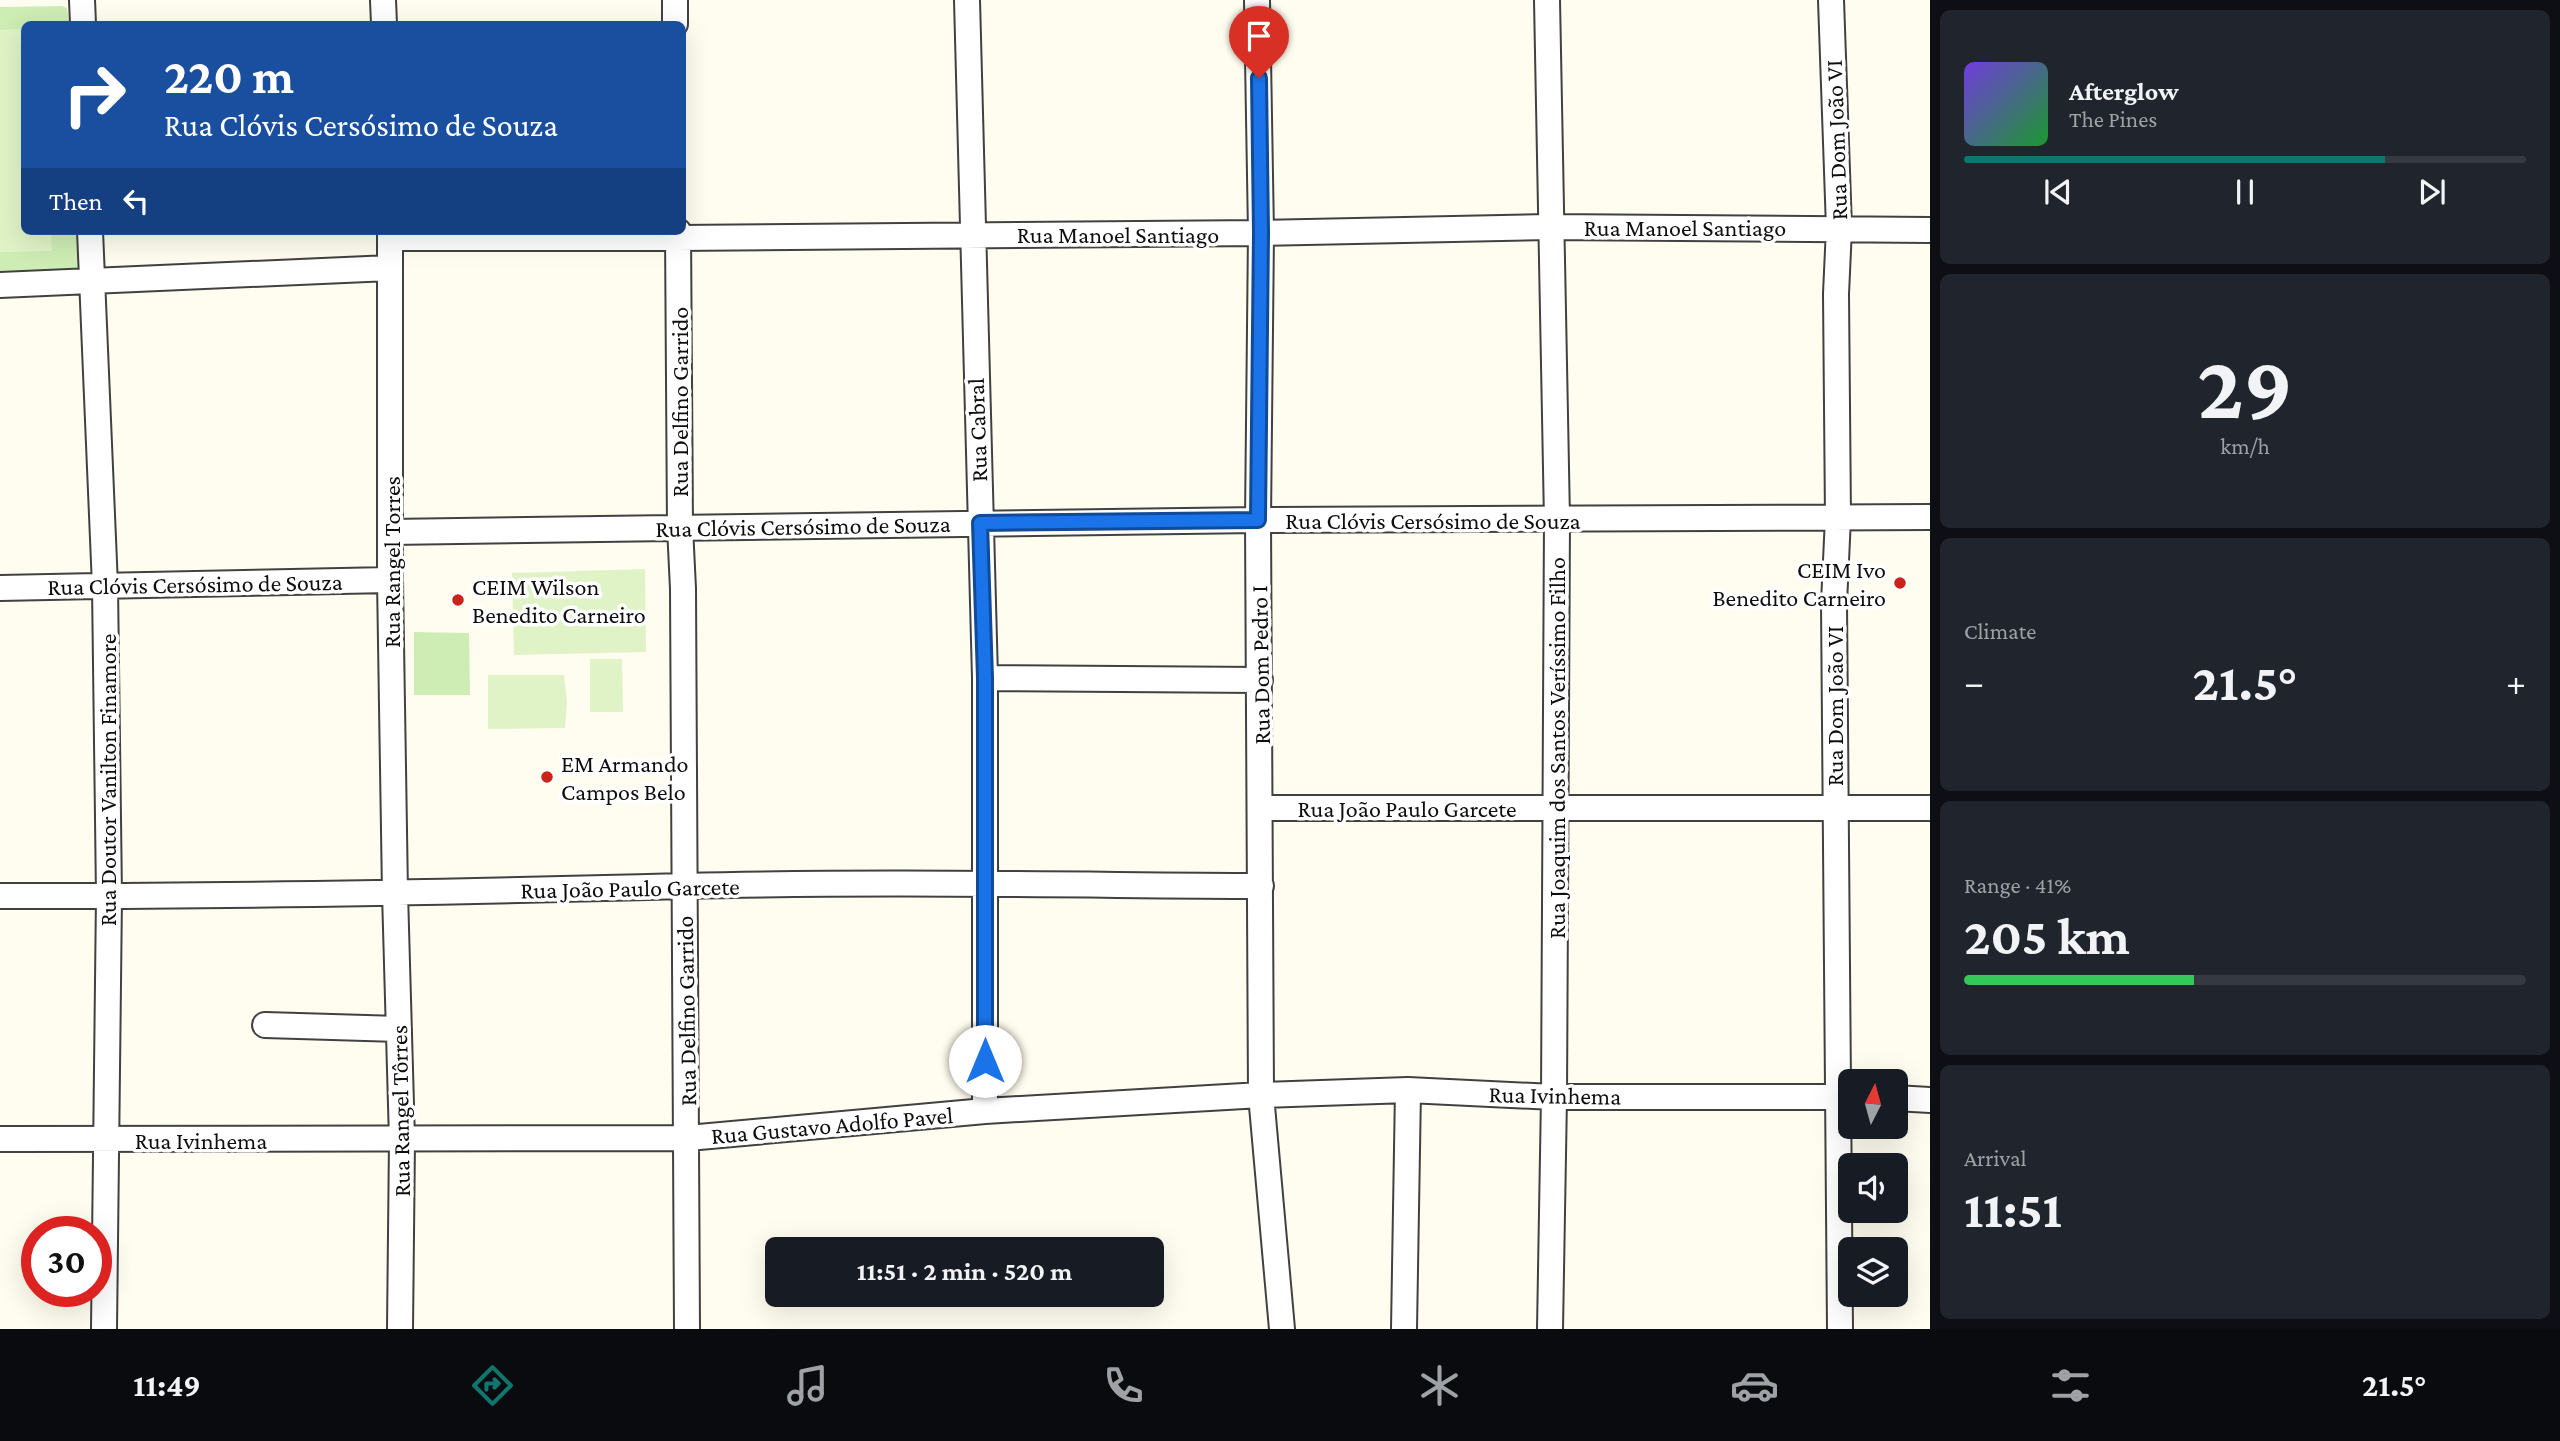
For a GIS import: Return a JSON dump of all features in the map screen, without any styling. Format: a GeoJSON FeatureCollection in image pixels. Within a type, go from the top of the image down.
{"type":"FeatureCollection","features":[{"type":"Feature","properties":{"kind":"street"},"geometry":{"type":"LineString","coordinates":[[82,0],[83,21]]}},
{"type":"Feature","properties":{"kind":"street"},"geometry":{"type":"LineString","coordinates":[[383,0],[384,21]]}},
{"type":"Feature","properties":{"kind":"street"},"geometry":{"type":"LineString","coordinates":[[675,0],[675,21]]}},
{"type":"Feature","properties":{"kind":"street","name":"Rua Cabral"},"geometry":{"type":"LineString","coordinates":[[967,0],[985,678],[985,1111]]}},
{"type":"Feature","properties":{"kind":"street","name":"Rua Dom Pedro I"},"geometry":{"type":"LineString","coordinates":[[1257,0],[1261,233],[1258,520],[1261,1095],[1282,1329]]}},
{"type":"Feature","properties":{"kind":"street","name":"Rua Joaquim dos Santos Veríssimo Filho"},"geometry":{"type":"LineString","coordinates":[[1547,0],[1557,520],[1550,1329]]}},
{"type":"Feature","properties":{"kind":"street","name":"Rua Dom João VI"},"geometry":{"type":"LineString","coordinates":[[1832,0],[1839,228],[1836,294],[1838,519],[1834,603],[1834,807],[1842,1069]]}},
{"type":"Feature","properties":{"kind":"street","name":"Rua Manoel Santiago"},"geometry":{"type":"LineString","coordinates":[[678,235],[1261,233],[1550,227],[1930,230]]}},
{"type":"Feature","properties":{"kind":"street","name":"Rua Doutor Vanilton Finamore"},"geometry":{"type":"LineString","coordinates":[[90,235],[106,586],[108,896],[104,1329]]}},
{"type":"Feature","properties":{"kind":"street","name":"Rua Rangel Torres"},"geometry":{"type":"LineString","coordinates":[[390,235],[390,580],[395,893]]}},
{"type":"Feature","properties":{"kind":"street","name":"Rua Delfino Garrido"},"geometry":{"type":"LineString","coordinates":[[678,235],[680,527],[683,589],[683,886],[688,1139],[687,1329]]}},
{"type":"Feature","properties":{"kind":"street"},"geometry":{"type":"LineString","coordinates":[[0,285],[390,268]]}},
{"type":"Feature","properties":{"kind":"street","name":"Rua Clóvis Cersósimo de Souza"},"geometry":{"type":"LineString","coordinates":[[390,532],[1258,520],[1930,517]]}},
{"type":"Feature","properties":{"kind":"street","name":"Rua Clóvis Cersósimo de Souza"},"geometry":{"type":"LineString","coordinates":[[0,588],[390,580]]}},
{"type":"Feature","properties":{"kind":"street"},"geometry":{"type":"LineString","coordinates":[[985,678],[1260,680]]}},
{"type":"Feature","properties":{"kind":"street","name":"Rua João Paulo Garcete"},"geometry":{"type":"LineString","coordinates":[[1261,808],[1930,808]]}},
{"type":"Feature","properties":{"kind":"street","name":"Rua João Paulo Garcete"},"geometry":{"type":"LineString","coordinates":[[0,896],[395,893],[683,886],[1261,886]]}},
{"type":"Feature","properties":{"kind":"street","name":"Rua Rangel Tôrres"},"geometry":{"type":"LineString","coordinates":[[395,893],[402,1140],[400,1329]]}},
{"type":"Feature","properties":{"kind":"street"},"geometry":{"type":"LineString","coordinates":[[265,1025],[399,1030]]}},
{"type":"Feature","properties":{"kind":"street"},"geometry":{"type":"LineString","coordinates":[[1404,1329],[1408,1090]]}},
{"type":"Feature","properties":{"kind":"street","name":"Rua Ivinhema"},"geometry":{"type":"LineString","coordinates":[[1261,1095],[1408,1090],[1554,1097],[1838,1096]]}},
{"type":"Feature","properties":{"kind":"street","name":"Rua Gustavo Adolfo Pavel"},"geometry":{"type":"LineString","coordinates":[[402,1140],[688,1139],[985,1111],[1261,1095]]}},
{"type":"Feature","properties":{"kind":"street"},"geometry":{"type":"LineString","coordinates":[[1908,1099],[1930,1100]]}},
{"type":"Feature","properties":{"kind":"street","name":"Rua Ivinhema"},"geometry":{"type":"LineString","coordinates":[[0,1139],[402,1140]]}},
{"type":"Feature","properties":{"kind":"street","name":"Rua Dom João VI"},"geometry":{"type":"LineString","coordinates":[[1840,1329],[1842,1139]]}},
{"type":"Feature","properties":{"kind":"green space"},"geometry":{"type":"Polygon","coordinates":[[[0,7],[67,8],[69,21],[21,21],[21,235],[79,235],[80,263],[76,270],[0,277],[0,7]]]}},
{"type":"Feature","properties":{"kind":"green space"},"geometry":{"type":"Polygon","coordinates":[[[21,29],[21,235],[51,235],[52,251],[0,252],[0,30],[21,29]]]}},
{"type":"Feature","properties":{"kind":"green space"},"geometry":{"type":"Polygon","coordinates":[[[645,569],[646,652],[514,655],[512,573],[645,569]]]}},
{"type":"Feature","properties":{"kind":"green space"},"geometry":{"type":"Polygon","coordinates":[[[414,632],[469,633],[470,695],[414,695],[414,632]]]}},
{"type":"Feature","properties":{"kind":"green space"},"geometry":{"type":"Polygon","coordinates":[[[590,659],[622,659],[623,712],[590,712],[590,659]]]}},
{"type":"Feature","properties":{"kind":"green space"},"geometry":{"type":"Polygon","coordinates":[[[488,675],[564,675],[567,702],[565,728],[488,729],[488,675]]]}},
{"type":"Feature","properties":{"kind":"place","name":"CEIM Ivo Benedito Carneiro"},"geometry":{"type":"Point","coordinates":[1900,583]}},
{"type":"Feature","properties":{"kind":"place","name":"CEIM Wilson Benedito Carneiro"},"geometry":{"type":"Point","coordinates":[458,600]}},
{"type":"Feature","properties":{"kind":"place","name":"EM Armando Campos Belo"},"geometry":{"type":"Point","coordinates":[547,777]}},
{"type":"Feature","properties":{"kind":"route"},"geometry":{"type":"LineString","coordinates":[[985,1061],[985,678],[980,523],[1258,520],[1261,233],[1259,78]]}}]}
